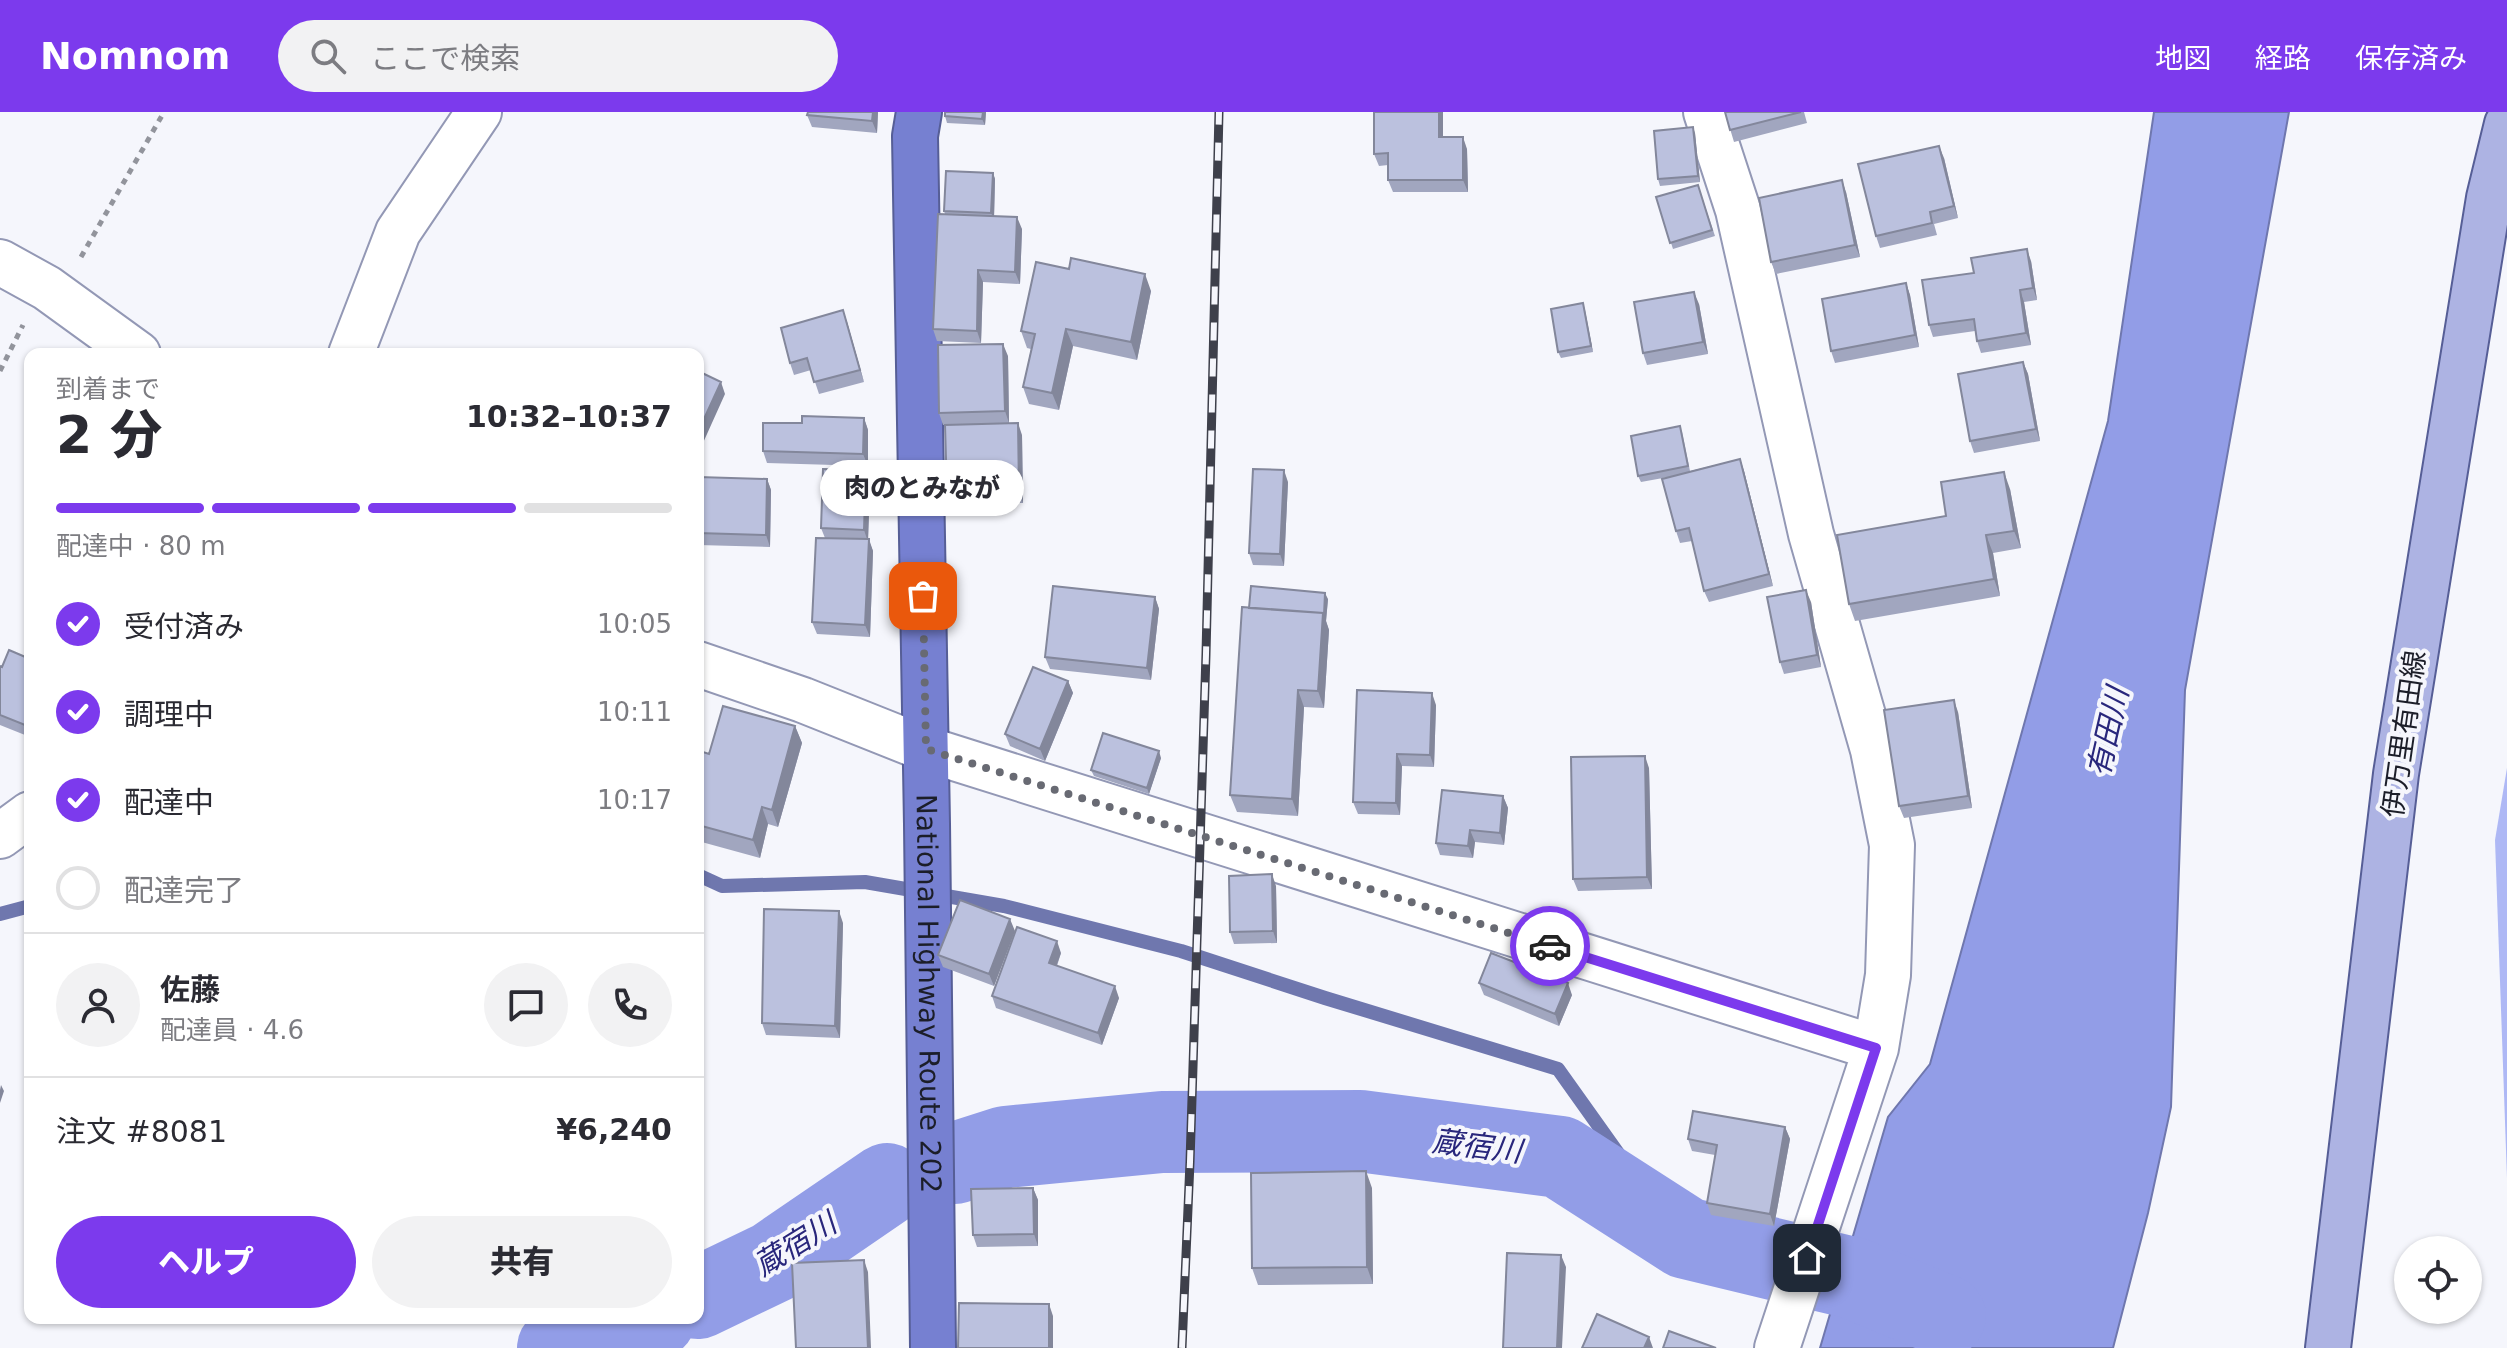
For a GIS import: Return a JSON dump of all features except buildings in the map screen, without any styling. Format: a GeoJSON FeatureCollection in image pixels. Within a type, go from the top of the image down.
{"type":"FeatureCollection","features":[{"type":"Feature","properties":{"kind":"highway","name":"National Highway Route 202"},"geometry":{"type":"LineString","coordinates":[[919,112],[915,136],[933,1348]]}},
{"type":"Feature","properties":{"kind":"main road","name":"伊万里有田線"},"geometry":{"type":"LineString","coordinates":[[2328,1348],[2396,774],[2489,198],[2507,124]]}},
{"type":"Feature","properties":{"kind":"street"},"geometry":{"type":"LineString","coordinates":[[353,348],[398,232],[479,112]]}},
{"type":"Feature","properties":{"kind":"street"},"geometry":{"type":"LineString","coordinates":[[1706,112],[1738,210],[1811,534],[1873,750],[1892,845],[1888,975],[1876,1048],[1777,1348]]}},
{"type":"Feature","properties":{"kind":"street"},"geometry":{"type":"LineString","coordinates":[[0,262],[47,288],[130,348]]}},
{"type":"Feature","properties":{"kind":"street"},"geometry":{"type":"LineString","coordinates":[[704,666],[803,700],[926,749],[1876,1048]]}},
{"type":"Feature","properties":{"kind":"street"},"geometry":{"type":"LineString","coordinates":[[0,836],[24,818]]}},
{"type":"Feature","properties":{"kind":"path"},"geometry":{"type":"LineString","coordinates":[[74,269],[164,112]]}},
{"type":"Feature","properties":{"kind":"path"},"geometry":{"type":"LineString","coordinates":[[0,371],[29,313]]}},
{"type":"Feature","properties":{"kind":"shaded area"},"geometry":{"type":"Polygon","coordinates":[[[2507,768],[2507,1178],[2495,840],[2507,768]]]}},
{"type":"Feature","properties":{"kind":"water","name":"有田川"},"geometry":{"type":"Polygon","coordinates":[[[2154,112],[2289,112],[2185,690],[2171,1107],[2148,1213],[2113,1348],[1820,1348],[1888,1117],[1930,1064],[2108,421],[2154,112]]]}},
{"type":"Feature","properties":{"kind":"waterway"},"geometry":{"type":"LineString","coordinates":[[704,878],[722,886],[865,882],[1004,906],[1181,951],[1558,1069],[1667,1222],[1849,1265],[1860,1258]]}},
{"type":"Feature","properties":{"kind":"waterway"},"geometry":{"type":"LineString","coordinates":[[0,914],[24,908]]}},
{"type":"Feature","properties":{"kind":"waterway","name":"蔵宿川"},"geometry":{"type":"LineString","coordinates":[[955,1163],[1005,1147],[1162,1132],[1360,1131],[1560,1157],[1686,1238],[1853,1278],[1945,1316]]}},
{"type":"Feature","properties":{"kind":"waterway","name":"蔵宿川"},"geometry":{"type":"LineString","coordinates":[[704,1295],[773,1262],[887,1184]]}},
{"type":"Feature","properties":{"kind":"waterway","name":"蔵宿川"},"geometry":{"type":"LineString","coordinates":[[558,1348],[636,1324]]}},
{"type":"Feature","properties":{"kind":"waterway"},"geometry":{"type":"LineString","coordinates":[[635,1348],[653,1324]]}},
{"type":"Feature","properties":{"kind":"railway"},"geometry":{"type":"LineString","coordinates":[[1182,1348],[1206,654],[1219,112]]}},
{"type":"Feature","properties":{"kind":"way so far"},"geometry":{"type":"LineString","coordinates":[[923,596],[926,749],[1550,946]]}},
{"type":"Feature","properties":{"kind":"place","name":"肉のとみなが"},"geometry":{"type":"Point","coordinates":[923,596]}},
{"type":"Feature","properties":{"kind":"route"},"geometry":{"type":"LineString","coordinates":[[1550,946],[1876,1048],[1807,1258]]}}]}
